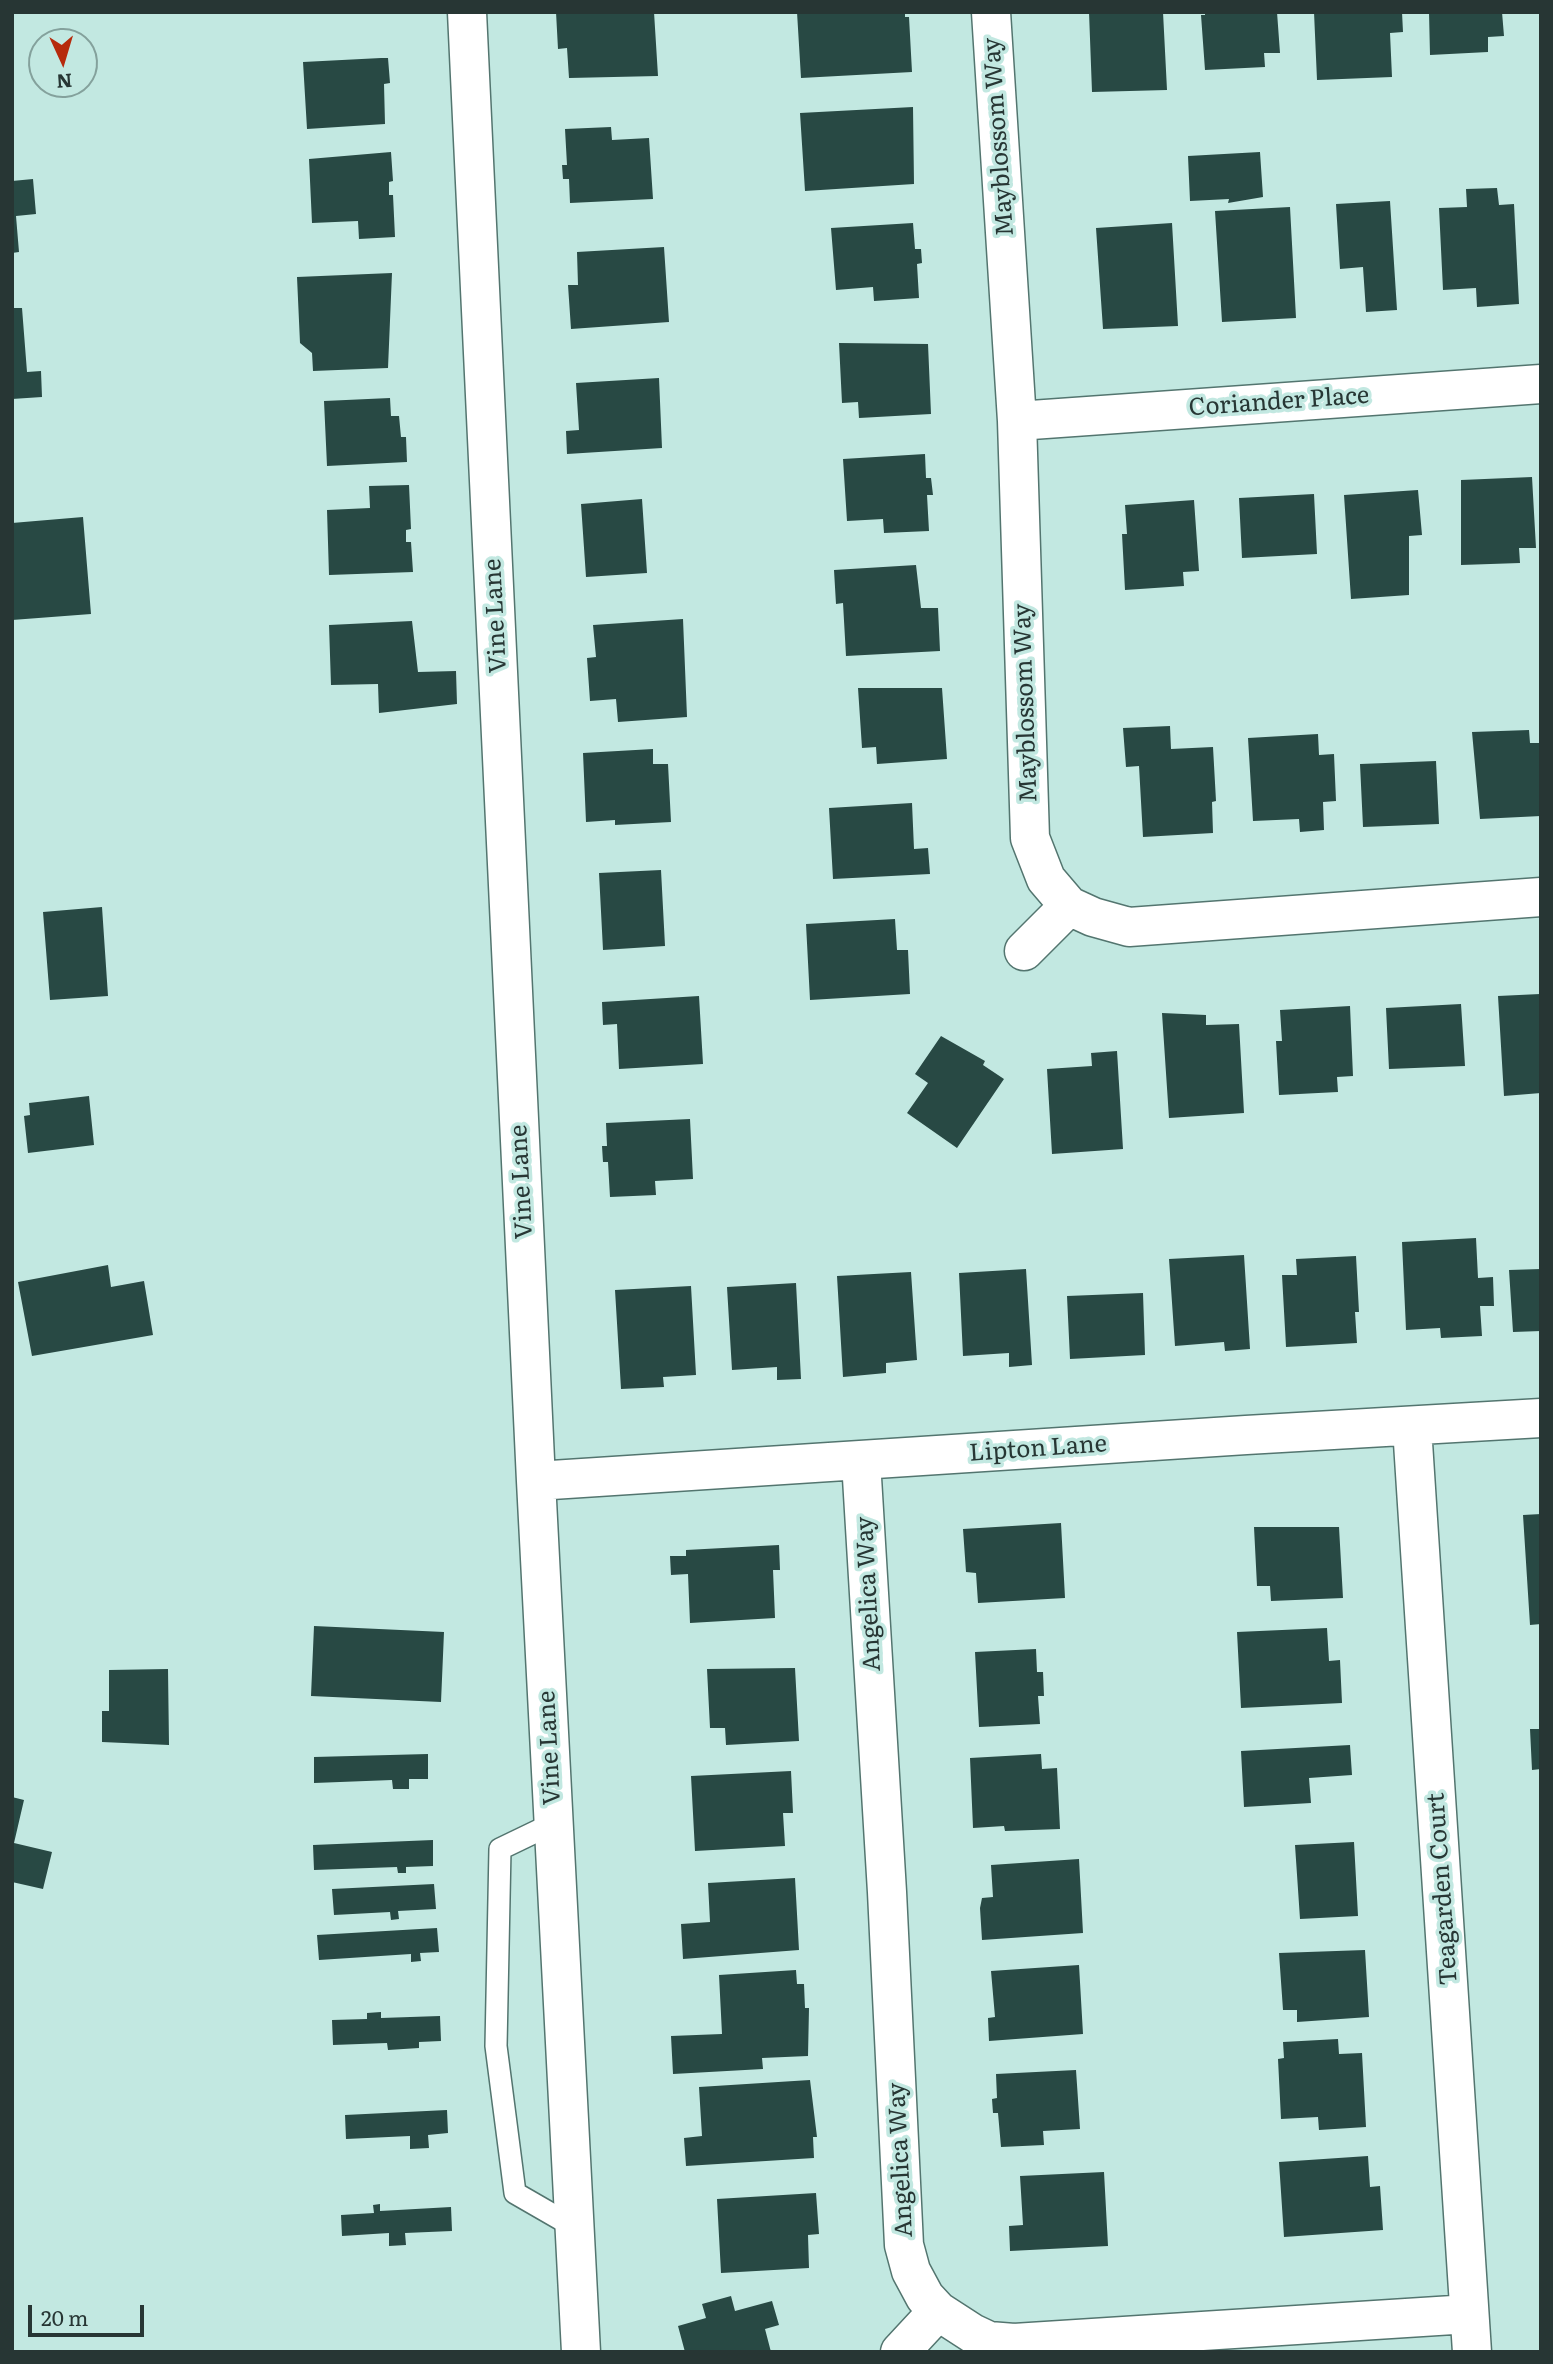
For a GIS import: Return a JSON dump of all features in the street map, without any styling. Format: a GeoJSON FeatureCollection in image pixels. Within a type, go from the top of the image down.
{"type":"FeatureCollection","features":[{"type":"Feature","properties":{"kind":"street","name":"Vine Lane"},"geometry":{"type":"LineString","coordinates":[[467,12],[536,1481],[581,2352]]}},
{"type":"Feature","properties":{"kind":"street","name":"Mayblossom Way"},"geometry":{"type":"LineString","coordinates":[[991,12],[1017,421],[1030,838],[1046,879],[1069,906],[1093,917],[1129,927],[1541,897]]}},
{"type":"Feature","properties":{"kind":"street","name":"Coriander Place"},"geometry":{"type":"LineString","coordinates":[[1017,421],[1541,384]]}},
{"type":"Feature","properties":{"kind":"street"},"geometry":{"type":"LineString","coordinates":[[1024,951],[1069,906]]}},
{"type":"Feature","properties":{"kind":"street","name":"Lipton Lane"},"geometry":{"type":"LineString","coordinates":[[536,1481],[1541,1418]]}},
{"type":"Feature","properties":{"kind":"street","name":"Teagarden Court"},"geometry":{"type":"LineString","coordinates":[[1412,1427],[1472,2352]]}},
{"type":"Feature","properties":{"kind":"street","name":"Angelica Way"},"geometry":{"type":"LineString","coordinates":[[861,1461],[887,1892],[904,2245],[911,2270],[925,2297],[938,2311],[972,2333],[989,2341],[1014,2343],[1469,2314]]}},
{"type":"Feature","properties":{"kind":"street"},"geometry":{"type":"LineString","coordinates":[[900,2352],[938,2311]]}},
{"type":"Feature","properties":{"kind":"lane"},"geometry":{"type":"LineString","coordinates":[[554,1824],[499,1849],[496,2046],[515,2193],[574,2227]]}},
{"type":"Feature","properties":{"kind":"building"},"geometry":{"type":"Polygon","coordinates":[[[556,12],[654,12],[658,76],[569,78],[567,48],[558,49],[556,12]]]}},
{"type":"Feature","properties":{"kind":"building"},"geometry":{"type":"Polygon","coordinates":[[[797,12],[905,12],[905,17],[909,17],[912,72],[801,78],[797,12]]]}},
{"type":"Feature","properties":{"kind":"building"},"geometry":{"type":"Polygon","coordinates":[[[1089,12],[1163,12],[1167,90],[1092,92],[1089,12]]]}},
{"type":"Feature","properties":{"kind":"building"},"geometry":{"type":"Polygon","coordinates":[[[1205,12],[1277,12],[1280,53],[1264,53],[1265,67],[1205,70],[1201,15],[1205,15],[1205,12]]]}},
{"type":"Feature","properties":{"kind":"building"},"geometry":{"type":"Polygon","coordinates":[[[1314,12],[1402,12],[1403,32],[1390,33],[1392,77],[1317,80],[1314,12]]]}},
{"type":"Feature","properties":{"kind":"building"},"geometry":{"type":"Polygon","coordinates":[[[1429,12],[1502,12],[1504,36],[1488,37],[1488,52],[1430,55],[1429,12]]]}},
{"type":"Feature","properties":{"kind":"building"},"geometry":{"type":"Polygon","coordinates":[[[388,58],[390,83],[384,84],[385,124],[307,129],[303,62],[388,58]]]}},
{"type":"Feature","properties":{"kind":"building"},"geometry":{"type":"Polygon","coordinates":[[[913,107],[914,184],[805,191],[800,113],[913,107]]]}},
{"type":"Feature","properties":{"kind":"building"},"geometry":{"type":"Polygon","coordinates":[[[611,127],[612,140],[649,138],[653,199],[570,203],[569,179],[563,179],[562,165],[567,165],[565,129],[611,127]]]}},
{"type":"Feature","properties":{"kind":"building"},"geometry":{"type":"Polygon","coordinates":[[[391,152],[393,181],[389,182],[389,195],[393,195],[395,237],[359,239],[358,221],[312,223],[309,159],[391,152]]]}},
{"type":"Feature","properties":{"kind":"building"},"geometry":{"type":"Polygon","coordinates":[[[1260,152],[1263,197],[1228,203],[1229,199],[1190,201],[1188,156],[1260,152]]]}},
{"type":"Feature","properties":{"kind":"building"},"geometry":{"type":"Polygon","coordinates":[[[33,179],[36,214],[16,216],[19,252],[12,253],[12,181],[33,179]]]}},
{"type":"Feature","properties":{"kind":"building"},"geometry":{"type":"Polygon","coordinates":[[[1497,188],[1499,205],[1514,204],[1519,304],[1477,307],[1476,288],[1443,290],[1439,208],[1467,207],[1466,189],[1497,188]]]}},
{"type":"Feature","properties":{"kind":"building"},"geometry":{"type":"Polygon","coordinates":[[[1390,201],[1397,310],[1366,312],[1363,267],[1340,269],[1336,204],[1390,201]]]}},
{"type":"Feature","properties":{"kind":"building"},"geometry":{"type":"Polygon","coordinates":[[[1290,207],[1296,318],[1222,322],[1215,211],[1290,207]]]}},
{"type":"Feature","properties":{"kind":"building"},"geometry":{"type":"Polygon","coordinates":[[[913,223],[915,249],[921,249],[922,263],[917,264],[919,298],[874,301],[873,287],[836,290],[831,228],[913,223]]]}},
{"type":"Feature","properties":{"kind":"building"},"geometry":{"type":"Polygon","coordinates":[[[1172,223],[1178,326],[1103,329],[1096,228],[1172,223]]]}},
{"type":"Feature","properties":{"kind":"building"},"geometry":{"type":"Polygon","coordinates":[[[664,247],[669,322],[571,329],[568,285],[578,285],[577,252],[664,247]]]}},
{"type":"Feature","properties":{"kind":"building"},"geometry":{"type":"Polygon","coordinates":[[[392,273],[388,368],[313,371],[312,353],[300,343],[297,277],[392,273]]]}},
{"type":"Feature","properties":{"kind":"building"},"geometry":{"type":"Polygon","coordinates":[[[12,308],[22,308],[27,372],[41,371],[42,397],[12,399],[12,308]]]}},
{"type":"Feature","properties":{"kind":"building"},"geometry":{"type":"Polygon","coordinates":[[[839,343],[928,344],[931,414],[859,418],[858,402],[842,403],[839,343]]]}},
{"type":"Feature","properties":{"kind":"building"},"geometry":{"type":"Polygon","coordinates":[[[659,378],[662,448],[567,454],[566,431],[579,430],[576,383],[659,378]]]}},
{"type":"Feature","properties":{"kind":"building"},"geometry":{"type":"Polygon","coordinates":[[[390,398],[391,416],[399,416],[401,437],[406,437],[407,462],[327,466],[324,401],[390,398]]]}},
{"type":"Feature","properties":{"kind":"building"},"geometry":{"type":"Polygon","coordinates":[[[925,454],[926,478],[931,478],[933,495],[927,495],[929,531],[884,533],[883,519],[847,521],[843,459],[925,454]]]}},
{"type":"Feature","properties":{"kind":"building"},"geometry":{"type":"Polygon","coordinates":[[[1532,477],[1536,548],[1519,548],[1520,563],[1461,565],[1461,480],[1532,477]]]}},
{"type":"Feature","properties":{"kind":"building"},"geometry":{"type":"Polygon","coordinates":[[[409,485],[411,529],[406,530],[406,542],[411,542],[413,572],[329,575],[327,510],[370,508],[369,486],[409,485]]]}},
{"type":"Feature","properties":{"kind":"building"},"geometry":{"type":"Polygon","coordinates":[[[1418,490],[1422,535],[1409,536],[1409,595],[1351,599],[1344,495],[1418,490]]]}},
{"type":"Feature","properties":{"kind":"building"},"geometry":{"type":"Polygon","coordinates":[[[1314,494],[1317,554],[1242,558],[1239,498],[1314,494]]]}},
{"type":"Feature","properties":{"kind":"building"},"geometry":{"type":"Polygon","coordinates":[[[642,499],[647,573],[586,577],[581,504],[642,499]]]}},
{"type":"Feature","properties":{"kind":"building"},"geometry":{"type":"Polygon","coordinates":[[[1194,500],[1199,571],[1183,572],[1184,586],[1125,590],[1122,534],[1127,534],[1125,505],[1194,500]]]}},
{"type":"Feature","properties":{"kind":"building"},"geometry":{"type":"Polygon","coordinates":[[[83,517],[91,614],[12,620],[12,523],[83,517]]]}},
{"type":"Feature","properties":{"kind":"building"},"geometry":{"type":"Polygon","coordinates":[[[916,565],[921,608],[938,608],[940,651],[846,656],[843,603],[836,604],[834,570],[916,565]]]}},
{"type":"Feature","properties":{"kind":"building"},"geometry":{"type":"Polygon","coordinates":[[[683,619],[687,717],[618,722],[616,699],[590,701],[587,658],[596,657],[593,625],[683,619]]]}},
{"type":"Feature","properties":{"kind":"building"},"geometry":{"type":"Polygon","coordinates":[[[412,621],[418,672],[456,671],[457,704],[379,713],[378,684],[331,685],[329,625],[412,621]]]}},
{"type":"Feature","properties":{"kind":"building"},"geometry":{"type":"Polygon","coordinates":[[[858,688],[942,688],[947,759],[877,764],[876,747],[862,748],[858,688]]]}},
{"type":"Feature","properties":{"kind":"building"},"geometry":{"type":"Polygon","coordinates":[[[1170,726],[1171,749],[1213,747],[1216,801],[1212,802],[1213,833],[1143,837],[1139,766],[1126,767],[1123,728],[1170,726]]]}},
{"type":"Feature","properties":{"kind":"building"},"geometry":{"type":"Polygon","coordinates":[[[1529,730],[1530,743],[1541,743],[1541,816],[1480,819],[1472,732],[1529,730]]]}},
{"type":"Feature","properties":{"kind":"building"},"geometry":{"type":"Polygon","coordinates":[[[1318,734],[1319,755],[1334,754],[1336,801],[1323,802],[1324,830],[1300,832],[1299,819],[1253,821],[1248,738],[1318,734]]]}},
{"type":"Feature","properties":{"kind":"building"},"geometry":{"type":"Polygon","coordinates":[[[653,749],[653,764],[668,764],[671,822],[615,825],[615,820],[586,822],[583,753],[653,749]]]}},
{"type":"Feature","properties":{"kind":"building"},"geometry":{"type":"Polygon","coordinates":[[[1436,761],[1439,824],[1363,827],[1360,764],[1436,761]]]}},
{"type":"Feature","properties":{"kind":"building"},"geometry":{"type":"Polygon","coordinates":[[[912,803],[914,849],[928,848],[930,874],[833,879],[829,808],[912,803]]]}},
{"type":"Feature","properties":{"kind":"building"},"geometry":{"type":"Polygon","coordinates":[[[661,870],[665,946],[603,950],[599,873],[661,870]]]}},
{"type":"Feature","properties":{"kind":"building"},"geometry":{"type":"Polygon","coordinates":[[[102,907],[108,996],[50,1000],[43,912],[102,907]]]}},
{"type":"Feature","properties":{"kind":"building"},"geometry":{"type":"Polygon","coordinates":[[[895,919],[897,950],[908,950],[910,994],[810,1000],[806,924],[895,919]]]}},
{"type":"Feature","properties":{"kind":"building"},"geometry":{"type":"Polygon","coordinates":[[[1540,994],[1541,1093],[1504,1096],[1498,996],[1540,994]]]}},
{"type":"Feature","properties":{"kind":"building"},"geometry":{"type":"Polygon","coordinates":[[[699,996],[703,1064],[619,1069],[617,1024],[603,1025],[602,1002],[699,996]]]}},
{"type":"Feature","properties":{"kind":"building"},"geometry":{"type":"Polygon","coordinates":[[[1461,1004],[1465,1066],[1389,1069],[1386,1008],[1461,1004]]]}},
{"type":"Feature","properties":{"kind":"building"},"geometry":{"type":"Polygon","coordinates":[[[1350,1006],[1353,1076],[1337,1077],[1338,1092],[1279,1095],[1276,1041],[1282,1041],[1280,1010],[1350,1006]]]}},
{"type":"Feature","properties":{"kind":"building"},"geometry":{"type":"Polygon","coordinates":[[[1162,1013],[1206,1015],[1206,1025],[1239,1024],[1244,1113],[1169,1118],[1162,1013]]]}},
{"type":"Feature","properties":{"kind":"building"},"geometry":{"type":"Polygon","coordinates":[[[941,1036],[985,1061],[983,1065],[1004,1079],[957,1148],[907,1113],[928,1083],[915,1074],[941,1036]]]}},
{"type":"Feature","properties":{"kind":"building"},"geometry":{"type":"Polygon","coordinates":[[[1117,1051],[1123,1149],[1052,1154],[1047,1069],[1092,1066],[1091,1053],[1117,1051]]]}},
{"type":"Feature","properties":{"kind":"building"},"geometry":{"type":"Polygon","coordinates":[[[89,1096],[94,1145],[28,1153],[24,1116],[30,1115],[29,1103],[89,1096]]]}},
{"type":"Feature","properties":{"kind":"building"},"geometry":{"type":"Polygon","coordinates":[[[690,1119],[693,1179],[655,1181],[656,1195],[610,1197],[608,1162],[603,1162],[602,1146],[607,1146],[606,1123],[690,1119]]]}},
{"type":"Feature","properties":{"kind":"building"},"geometry":{"type":"Polygon","coordinates":[[[1476,1238],[1478,1278],[1493,1277],[1494,1306],[1480,1306],[1482,1336],[1441,1338],[1440,1328],[1406,1330],[1402,1242],[1476,1238]]]}},
{"type":"Feature","properties":{"kind":"building"},"geometry":{"type":"Polygon","coordinates":[[[1244,1255],[1250,1349],[1225,1351],[1224,1342],[1175,1346],[1169,1259],[1244,1255]]]}},
{"type":"Feature","properties":{"kind":"building"},"geometry":{"type":"Polygon","coordinates":[[[1356,1256],[1359,1312],[1355,1312],[1357,1343],[1286,1347],[1282,1275],[1297,1275],[1296,1259],[1356,1256]]]}},
{"type":"Feature","properties":{"kind":"building"},"geometry":{"type":"Polygon","coordinates":[[[108,1265],[111,1287],[144,1281],[153,1335],[32,1356],[18,1282],[108,1265]]]}},
{"type":"Feature","properties":{"kind":"building"},"geometry":{"type":"Polygon","coordinates":[[[1026,1269],[1032,1365],[1009,1367],[1009,1353],[963,1356],[959,1273],[1026,1269]]]}},
{"type":"Feature","properties":{"kind":"building"},"geometry":{"type":"Polygon","coordinates":[[[1541,1269],[1541,1331],[1513,1332],[1509,1270],[1541,1269]]]}},
{"type":"Feature","properties":{"kind":"building"},"geometry":{"type":"Polygon","coordinates":[[[911,1272],[917,1360],[886,1363],[886,1373],[843,1377],[837,1276],[911,1272]]]}},
{"type":"Feature","properties":{"kind":"building"},"geometry":{"type":"Polygon","coordinates":[[[796,1283],[801,1379],[777,1380],[777,1367],[732,1370],[727,1287],[796,1283]]]}},
{"type":"Feature","properties":{"kind":"building"},"geometry":{"type":"Polygon","coordinates":[[[691,1286],[696,1375],[663,1377],[664,1387],[621,1389],[615,1290],[691,1286]]]}},
{"type":"Feature","properties":{"kind":"building"},"geometry":{"type":"Polygon","coordinates":[[[1143,1293],[1145,1355],[1070,1359],[1067,1296],[1143,1293]]]}},
{"type":"Feature","properties":{"kind":"building"},"geometry":{"type":"Polygon","coordinates":[[[1541,1514],[1541,1624],[1530,1625],[1523,1515],[1541,1514]]]}},
{"type":"Feature","properties":{"kind":"building"},"geometry":{"type":"Polygon","coordinates":[[[1061,1523],[1065,1598],[978,1603],[976,1573],[966,1572],[963,1529],[1061,1523]]]}},
{"type":"Feature","properties":{"kind":"building"},"geometry":{"type":"Polygon","coordinates":[[[1254,1527],[1339,1527],[1343,1598],[1271,1601],[1270,1586],[1257,1586],[1254,1527]]]}},
{"type":"Feature","properties":{"kind":"building"},"geometry":{"type":"Polygon","coordinates":[[[779,1545],[780,1570],[773,1570],[775,1618],[690,1623],[688,1574],[671,1575],[670,1556],[686,1556],[686,1550],[779,1545]]]}},
{"type":"Feature","properties":{"kind":"building"},"geometry":{"type":"Polygon","coordinates":[[[314,1626],[444,1632],[441,1702],[311,1696],[314,1626]]]}},
{"type":"Feature","properties":{"kind":"building"},"geometry":{"type":"Polygon","coordinates":[[[1327,1628],[1329,1661],[1340,1660],[1342,1703],[1241,1708],[1237,1632],[1327,1628]]]}},
{"type":"Feature","properties":{"kind":"building"},"geometry":{"type":"Polygon","coordinates":[[[1036,1649],[1037,1672],[1043,1672],[1044,1696],[1038,1696],[1040,1724],[979,1727],[975,1652],[1036,1649]]]}},
{"type":"Feature","properties":{"kind":"building"},"geometry":{"type":"Polygon","coordinates":[[[795,1668],[799,1741],[726,1745],[725,1728],[710,1728],[707,1669],[795,1668]]]}},
{"type":"Feature","properties":{"kind":"building"},"geometry":{"type":"Polygon","coordinates":[[[168,1669],[169,1745],[102,1742],[102,1711],[109,1711],[109,1670],[168,1669]]]}},
{"type":"Feature","properties":{"kind":"building"},"geometry":{"type":"Polygon","coordinates":[[[1530,1729],[1541,1729],[1541,1769],[1532,1770],[1530,1729]]]}},
{"type":"Feature","properties":{"kind":"building"},"geometry":{"type":"Polygon","coordinates":[[[1350,1745],[1352,1775],[1309,1778],[1311,1803],[1244,1807],[1241,1751],[1350,1745]]]}},
{"type":"Feature","properties":{"kind":"building"},"geometry":{"type":"Polygon","coordinates":[[[428,1754],[428,1779],[409,1779],[409,1789],[393,1789],[392,1780],[314,1783],[314,1757],[428,1754]]]}},
{"type":"Feature","properties":{"kind":"building"},"geometry":{"type":"Polygon","coordinates":[[[1041,1754],[1042,1769],[1057,1768],[1060,1829],[1005,1831],[1004,1826],[973,1828],[970,1758],[1041,1754]]]}},
{"type":"Feature","properties":{"kind":"building"},"geometry":{"type":"Polygon","coordinates":[[[791,1771],[793,1813],[783,1813],[785,1846],[695,1851],[691,1776],[791,1771]]]}},
{"type":"Feature","properties":{"kind":"building"},"geometry":{"type":"Polygon","coordinates":[[[12,1797],[24,1800],[14,1843],[52,1852],[43,1889],[12,1882],[12,1797]]]}},
{"type":"Feature","properties":{"kind":"building"},"geometry":{"type":"Polygon","coordinates":[[[433,1840],[433,1866],[406,1867],[406,1873],[398,1873],[397,1867],[314,1870],[313,1845],[433,1840]]]}},
{"type":"Feature","properties":{"kind":"building"},"geometry":{"type":"Polygon","coordinates":[[[1354,1842],[1358,1916],[1300,1919],[1295,1845],[1354,1842]]]}},
{"type":"Feature","properties":{"kind":"building"},"geometry":{"type":"Polygon","coordinates":[[[1079,1859],[1083,1933],[982,1940],[982,1898],[993,1897],[991,1865],[1079,1859]]]}},
{"type":"Feature","properties":{"kind":"building"},"geometry":{"type":"Polygon","coordinates":[[[795,1878],[799,1950],[683,1959],[681,1924],[710,1922],[708,1883],[795,1878]]]}},
{"type":"Feature","properties":{"kind":"building"},"geometry":{"type":"Polygon","coordinates":[[[434,1884],[436,1909],[398,1911],[399,1919],[391,1920],[390,1912],[334,1915],[332,1889],[434,1884]]]}},
{"type":"Feature","properties":{"kind":"building"},"geometry":{"type":"Polygon","coordinates":[[[437,1928],[439,1952],[420,1953],[421,1961],[411,1962],[411,1954],[319,1960],[317,1935],[437,1928]]]}},
{"type":"Feature","properties":{"kind":"building"},"geometry":{"type":"Polygon","coordinates":[[[1365,1950],[1369,2017],[1297,2022],[1297,2010],[1283,2010],[1279,1953],[1365,1950]]]}},
{"type":"Feature","properties":{"kind":"building"},"geometry":{"type":"Polygon","coordinates":[[[1079,1965],[1083,2034],[989,2041],[988,2018],[995,2017],[991,1971],[1079,1965]]]}},
{"type":"Feature","properties":{"kind":"building"},"geometry":{"type":"Polygon","coordinates":[[[796,1970],[797,1984],[804,1984],[805,2008],[809,2008],[808,2056],[762,2058],[763,2069],[673,2074],[671,2036],[722,2034],[719,1975],[796,1970]]]}},
{"type":"Feature","properties":{"kind":"building"},"geometry":{"type":"Polygon","coordinates":[[[381,2012],[381,2018],[440,2016],[441,2041],[419,2042],[419,2048],[388,2050],[387,2043],[333,2045],[332,2020],[367,2019],[367,2013],[381,2012]]]}},
{"type":"Feature","properties":{"kind":"building"},"geometry":{"type":"Polygon","coordinates":[[[1338,2039],[1339,2054],[1362,2053],[1366,2127],[1319,2130],[1318,2117],[1281,2119],[1278,2059],[1284,2058],[1283,2042],[1338,2039]]]}},
{"type":"Feature","properties":{"kind":"building"},"geometry":{"type":"Polygon","coordinates":[[[1076,2070],[1080,2129],[1043,2131],[1044,2145],[1001,2147],[998,2113],[993,2113],[992,2099],[997,2098],[996,2074],[1076,2070]]]}},
{"type":"Feature","properties":{"kind":"building"},"geometry":{"type":"Polygon","coordinates":[[[810,2080],[817,2137],[813,2137],[814,2158],[686,2166],[684,2138],[702,2136],[699,2087],[810,2080]]]}},
{"type":"Feature","properties":{"kind":"building"},"geometry":{"type":"Polygon","coordinates":[[[447,2110],[448,2133],[428,2135],[429,2148],[410,2149],[410,2136],[346,2139],[345,2115],[447,2110]]]}},
{"type":"Feature","properties":{"kind":"building"},"geometry":{"type":"Polygon","coordinates":[[[1368,2156],[1370,2187],[1380,2186],[1383,2230],[1284,2237],[1279,2162],[1368,2156]]]}},
{"type":"Feature","properties":{"kind":"building"},"geometry":{"type":"Polygon","coordinates":[[[1104,2172],[1108,2246],[1010,2251],[1009,2226],[1023,2225],[1020,2176],[1104,2172]]]}},
{"type":"Feature","properties":{"kind":"building"},"geometry":{"type":"Polygon","coordinates":[[[816,2193],[819,2234],[808,2235],[809,2268],[721,2273],[717,2199],[816,2193]]]}},
{"type":"Feature","properties":{"kind":"building"},"geometry":{"type":"Polygon","coordinates":[[[380,2204],[380,2211],[451,2207],[452,2231],[405,2233],[406,2245],[389,2246],[389,2233],[342,2236],[341,2215],[374,2213],[373,2205],[380,2204]]]}},
{"type":"Feature","properties":{"kind":"building"},"geometry":{"type":"Polygon","coordinates":[[[731,2296],[735,2311],[772,2301],[779,2325],[765,2329],[771,2352],[685,2352],[678,2326],[706,2318],[702,2304],[731,2296]]]}}]}
